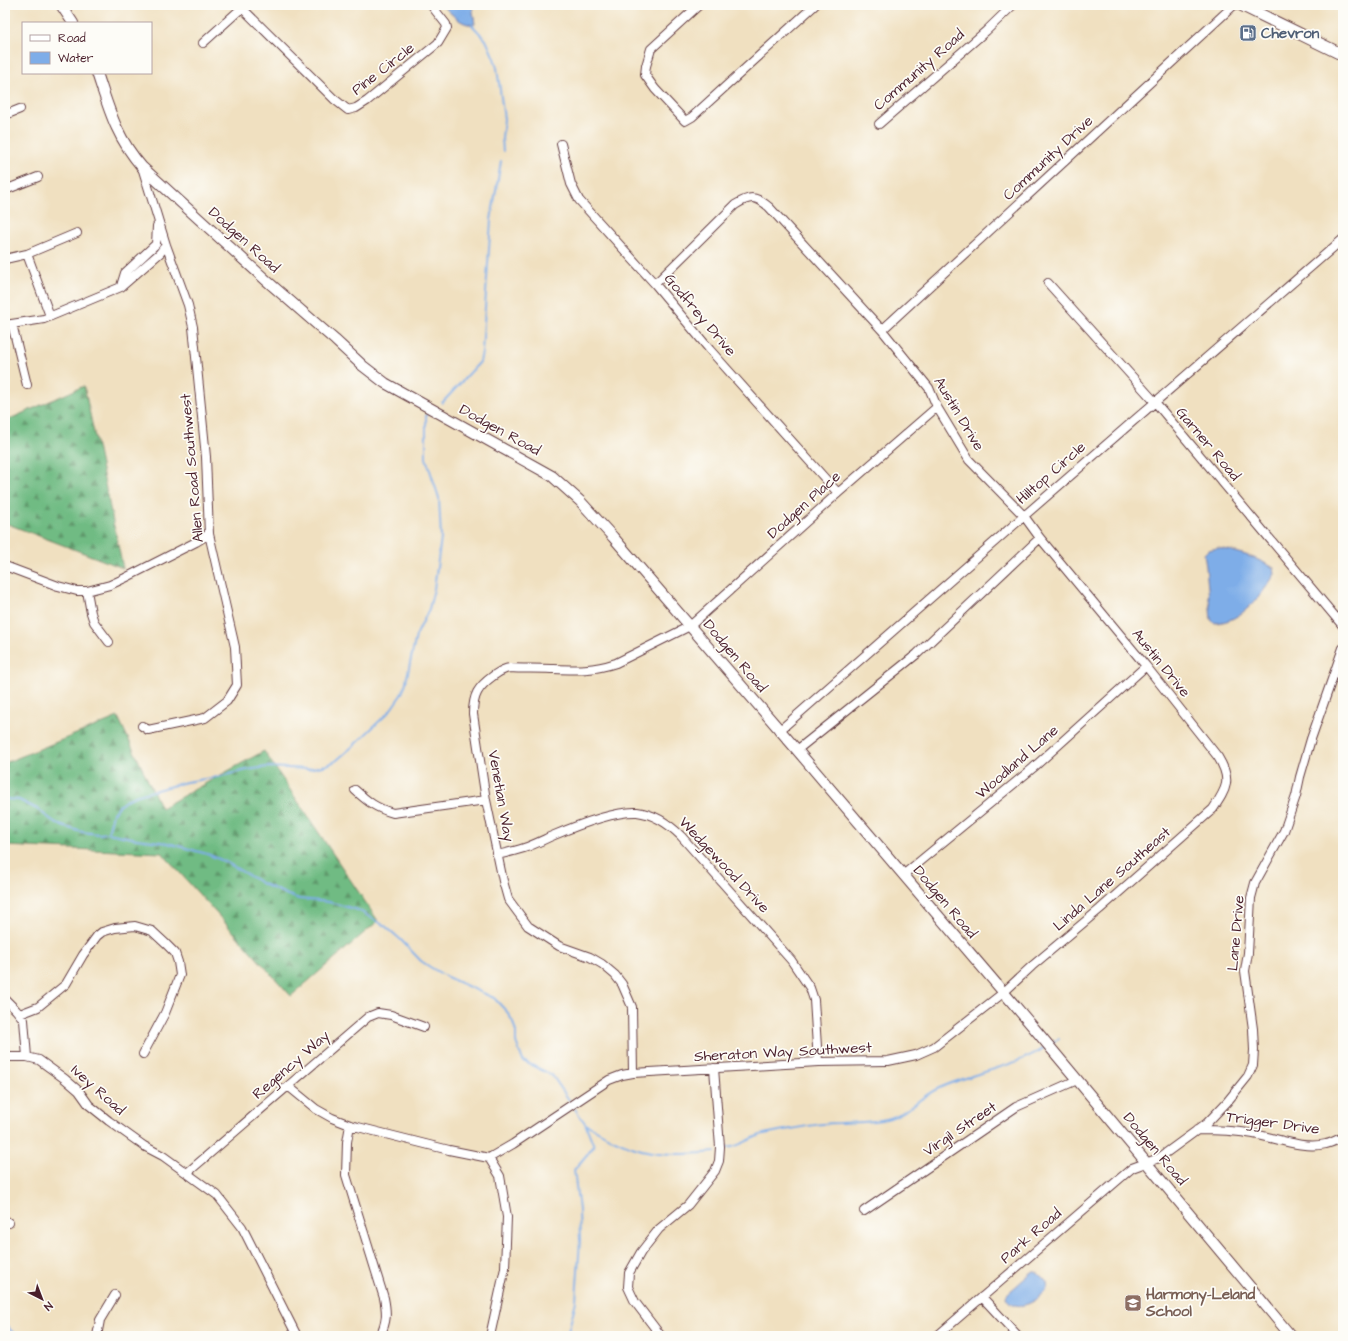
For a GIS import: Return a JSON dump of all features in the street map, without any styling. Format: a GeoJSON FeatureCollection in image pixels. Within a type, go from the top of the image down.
{"type":"FeatureCollection","features":[{"type":"Feature","properties":{"kind":"main road"},"geometry":{"type":"LineString","coordinates":[[1241,5],[1343,55]]}},
{"type":"Feature","properties":{"kind":"street"},"geometry":{"type":"LineString","coordinates":[[61,5],[72,22]]}},
{"type":"Feature","properties":{"kind":"street","name":"Pine Circle"},"geometry":{"type":"LineString","coordinates":[[244,6],[334,100],[348,110],[356,108],[367,101],[438,43],[447,28],[446,24],[431,5]]}},
{"type":"Feature","properties":{"kind":"street"},"geometry":{"type":"LineString","coordinates":[[699,5],[651,49],[646,66],[645,76],[685,121],[692,117],[814,5]]}},
{"type":"Feature","properties":{"kind":"street","name":"Community Road"},"geometry":{"type":"LineString","coordinates":[[879,124],[986,31],[1013,5]]}},
{"type":"Feature","properties":{"kind":"street","name":"Community Drive"},"geometry":{"type":"LineString","coordinates":[[882,330],[1234,5]]}},
{"type":"Feature","properties":{"kind":"street"},"geometry":{"type":"LineString","coordinates":[[203,43],[244,6]]}},
{"type":"Feature","properties":{"kind":"street","name":"Dodgen Road"},"geometry":{"type":"LineString","coordinates":[[97,74],[114,124],[129,152],[142,167],[363,366],[379,379],[406,396],[552,476],[580,501],[613,537],[779,731],[797,750],[1146,1162],[1291,1336]]}},
{"type":"Feature","properties":{"kind":"street"},"geometry":{"type":"LineString","coordinates":[[5,115],[20,109]]}},
{"type":"Feature","properties":{"kind":"street","name":"Godfrey Drive"},"geometry":{"type":"LineString","coordinates":[[561,144],[571,184],[579,200],[655,284],[710,350],[838,492]]}},
{"type":"Feature","properties":{"kind":"street","name":"Allen Road Southwest"},"geometry":{"type":"LineString","coordinates":[[142,167],[166,245],[188,305],[193,327],[206,457],[209,534],[235,647],[236,685],[227,702],[204,718],[148,730],[142,726]]}},
{"type":"Feature","properties":{"kind":"street"},"geometry":{"type":"LineString","coordinates":[[5,190],[38,177]]}},
{"type":"Feature","properties":{"kind":"street","name":"Austin Drive"},"geometry":{"type":"LineString","coordinates":[[655,284],[735,205],[748,198],[752,198],[757,199],[769,207],[882,330],[930,388],[938,407],[969,460],[1024,516],[1040,538],[1146,666],[1218,757],[1224,767],[1226,777]]}},
{"type":"Feature","properties":{"kind":"street"},"geometry":{"type":"LineString","coordinates":[[121,287],[125,273],[156,244],[156,214]]}},
{"type":"Feature","properties":{"kind":"street"},"geometry":{"type":"LineString","coordinates":[[5,259],[27,254],[77,233]]}},
{"type":"Feature","properties":{"kind":"street","name":"Hilltop Circle"},"geometry":{"type":"LineString","coordinates":[[779,731],[1343,239]]}},
{"type":"Feature","properties":{"kind":"street"},"geometry":{"type":"LineString","coordinates":[[156,244],[166,245]]}},
{"type":"Feature","properties":{"kind":"street"},"geometry":{"type":"LineString","coordinates":[[27,384],[9,325],[44,319],[121,287],[160,253],[166,245]]}},
{"type":"Feature","properties":{"kind":"street"},"geometry":{"type":"LineString","coordinates":[[27,254],[50,316]]}},
{"type":"Feature","properties":{"kind":"street"},"geometry":{"type":"LineString","coordinates":[[138,261],[143,268]]}},
{"type":"Feature","properties":{"kind":"street","name":"Garner Road"},"geometry":{"type":"LineString","coordinates":[[1048,283],[1155,402],[1343,626]]}},
{"type":"Feature","properties":{"kind":"street","name":"Dodgen Place"},"geometry":{"type":"LineString","coordinates":[[690,626],[838,492],[938,407]]}},
{"type":"Feature","properties":{"kind":"street"},"geometry":{"type":"LineString","coordinates":[[5,566],[58,586],[77,591],[87,591],[110,585],[125,578],[209,534]]}},
{"type":"Feature","properties":{"kind":"street"},"geometry":{"type":"LineString","coordinates":[[797,750],[917,654],[1040,538]]}},
{"type":"Feature","properties":{"kind":"street"},"geometry":{"type":"LineString","coordinates":[[87,591],[94,622],[109,642]]}},
{"type":"Feature","properties":{"kind":"street","name":"Venetian Way"},"geometry":{"type":"LineString","coordinates":[[633,1073],[632,1007],[622,984],[615,975],[602,964],[590,957],[559,946],[528,926],[508,899],[486,800],[473,714],[473,702],[484,683],[501,670],[510,668],[578,670],[604,667],[616,663],[690,626]]}},
{"type":"Feature","properties":{"kind":"street","name":"Lane Drive"},"geometry":{"type":"LineString","coordinates":[[1146,1162],[1153,1162],[1160,1158],[1207,1123],[1227,1102],[1248,1076],[1253,1064],[1253,1029],[1245,971],[1248,953],[1251,898],[1255,883],[1284,831],[1295,801],[1311,739],[1343,648]]}},
{"type":"Feature","properties":{"kind":"street","name":"Woodland Lane"},"geometry":{"type":"LineString","coordinates":[[903,876],[1033,768],[1146,666]]}},
{"type":"Feature","properties":{"kind":"street","name":"Linda Lane Southeast"},"geometry":{"type":"LineString","coordinates":[[1003,993],[1032,966],[1100,910],[1213,809],[1226,787],[1226,777]]}},
{"type":"Feature","properties":{"kind":"street"},"geometry":{"type":"LineString","coordinates":[[355,790],[371,804],[381,810],[393,813],[486,800]]}},
{"type":"Feature","properties":{"kind":"street","name":"Wedgewood Drive"},"geometry":{"type":"LineString","coordinates":[[497,855],[524,848],[559,833],[622,813],[637,812],[651,816],[670,825],[682,836],[792,960],[807,982],[814,1000],[818,1062]]}},
{"type":"Feature","properties":{"kind":"street"},"geometry":{"type":"LineString","coordinates":[[20,1014],[38,1007],[66,984],[83,955],[97,936],[102,932],[115,928],[135,926],[152,931],[166,944],[177,958],[180,976],[165,1013],[143,1054]]}},
{"type":"Feature","properties":{"kind":"street","name":"Sheraton Way Southwest"},"geometry":{"type":"LineString","coordinates":[[489,1158],[609,1080],[622,1075],[633,1073],[818,1062],[888,1061],[916,1055],[934,1047],[1003,993]]}},
{"type":"Feature","properties":{"kind":"street"},"geometry":{"type":"LineString","coordinates":[[5,999],[24,1020],[27,1057]]}},
{"type":"Feature","properties":{"kind":"street","name":"Regency Way"},"geometry":{"type":"LineString","coordinates":[[187,1173],[368,1017],[378,1013],[391,1015],[424,1027]]}},
{"type":"Feature","properties":{"kind":"street","name":"Ivey Road"},"geometry":{"type":"LineString","coordinates":[[5,1057],[27,1057],[39,1060],[65,1079],[78,1091],[89,1105],[109,1121],[144,1146],[163,1156],[217,1195],[242,1227],[297,1336]]}},
{"type":"Feature","properties":{"kind":"street"},"geometry":{"type":"LineString","coordinates":[[661,1336],[635,1302],[628,1287],[629,1273],[641,1252],[659,1229],[688,1205],[715,1171],[719,1162],[720,1147],[714,1068]]}},
{"type":"Feature","properties":{"kind":"street","name":"Virgil Street"},"geometry":{"type":"LineString","coordinates":[[864,1211],[1016,1107],[1076,1080]]}},
{"type":"Feature","properties":{"kind":"street"},"geometry":{"type":"LineString","coordinates":[[288,1086],[316,1109],[332,1118],[350,1125],[449,1150],[489,1158],[500,1176],[507,1217],[505,1268],[490,1336]]}},
{"type":"Feature","properties":{"kind":"street"},"geometry":{"type":"LineString","coordinates":[[350,1125],[347,1142],[346,1175],[384,1298],[386,1322],[380,1336]]}},
{"type":"Feature","properties":{"kind":"street","name":"Trigger Drive"},"geometry":{"type":"LineString","coordinates":[[1198,1130],[1248,1133],[1292,1143],[1318,1145],[1328,1144],[1343,1137]]}},
{"type":"Feature","properties":{"kind":"street","name":"Park Road"},"geometry":{"type":"LineString","coordinates":[[937,1336],[1105,1190],[1132,1168],[1146,1162]]}},
{"type":"Feature","properties":{"kind":"street"},"geometry":{"type":"LineString","coordinates":[[97,1336],[100,1320],[115,1295]]}},
{"type":"Feature","properties":{"kind":"street"},"geometry":{"type":"LineString","coordinates":[[982,1297],[1018,1336]]}},
{"type":"Feature","properties":{"kind":"green space"},"geometry":{"type":"Polygon","coordinates":[[[84,386],[123,568],[5,523],[5,421],[84,386]]]}},
{"type":"Feature","properties":{"kind":"green space"},"geometry":{"type":"Polygon","coordinates":[[[118,717],[161,808],[264,751],[378,921],[291,996],[162,853],[5,846],[5,763],[118,717]]]}},
{"type":"Feature","properties":{"kind":"water"},"geometry":{"type":"Polygon","coordinates":[[[442,5],[472,5],[475,24],[461,21],[442,5]]]}},
{"type":"Feature","properties":{"kind":"water"},"geometry":{"type":"Polygon","coordinates":[[[1218,548],[1240,553],[1261,561],[1274,568],[1275,574],[1264,591],[1242,613],[1225,622],[1215,623],[1211,620],[1204,554],[1208,550],[1218,548]]]}},
{"type":"Feature","properties":{"kind":"water"},"geometry":{"type":"Polygon","coordinates":[[[1032,1272],[1036,1272],[1047,1283],[1047,1287],[1044,1292],[1039,1298],[1025,1305],[1017,1306],[1011,1303],[1006,1297],[1007,1294],[1032,1272]]]}},
{"type":"Feature","properties":{"kind":"waterway"},"geometry":{"type":"LineString","coordinates":[[472,25],[486,40],[497,68],[504,119],[502,138],[503,151]]}},
{"type":"Feature","properties":{"kind":"waterway"},"geometry":{"type":"LineString","coordinates":[[442,403],[480,362],[482,352],[491,220],[501,161]]}},
{"type":"Feature","properties":{"kind":"waterway"},"geometry":{"type":"LineString","coordinates":[[108,833],[113,813],[128,799],[138,795],[186,782],[247,770],[267,767],[308,769],[327,765],[337,760],[389,712],[401,695],[405,686],[416,636],[429,609],[434,589],[441,538],[439,498],[426,458],[426,416],[428,414]]}},
{"type":"Feature","properties":{"kind":"waterway"},"geometry":{"type":"LineString","coordinates":[[5,799],[19,800],[37,809],[62,826],[82,832],[99,834],[108,833],[168,843],[207,854],[226,862],[261,883],[288,895],[299,899],[329,902],[358,910],[385,926],[421,961],[430,967],[447,977],[494,998],[508,1013],[513,1022],[516,1032],[516,1042],[523,1061],[552,1075],[569,1100]]}},
{"type":"Feature","properties":{"kind":"waterway"},"geometry":{"type":"LineString","coordinates":[[1053,1042],[1059,1039]]}},
{"type":"Feature","properties":{"kind":"waterway"},"geometry":{"type":"LineString","coordinates":[[727,1148],[739,1145],[760,1135],[779,1131],[824,1124],[884,1120],[896,1116],[931,1092],[950,1083],[1019,1061],[1044,1048]]}},
{"type":"Feature","properties":{"kind":"waterway"},"geometry":{"type":"LineString","coordinates":[[567,1336],[576,1301],[580,1240],[579,1210],[574,1170],[594,1146],[585,1123],[575,1109]]}},
{"type":"Feature","properties":{"kind":"waterway"},"geometry":{"type":"LineString","coordinates":[[586,1124],[620,1142],[651,1152],[669,1154],[715,1152]]}},
{"type":"Feature","properties":{"kind":"waterway"},"geometry":{"type":"LineString","coordinates":[[5,1324],[16,1336]]}},
{"type":"Feature","properties":{"kind":"place","name":"Chevron"},"geometry":{"type":"Point","coordinates":[1248,33]}},
{"type":"Feature","properties":{"kind":"place","name":"Harmony-Leland School"},"geometry":{"type":"Point","coordinates":[1133,1303]}}]}
